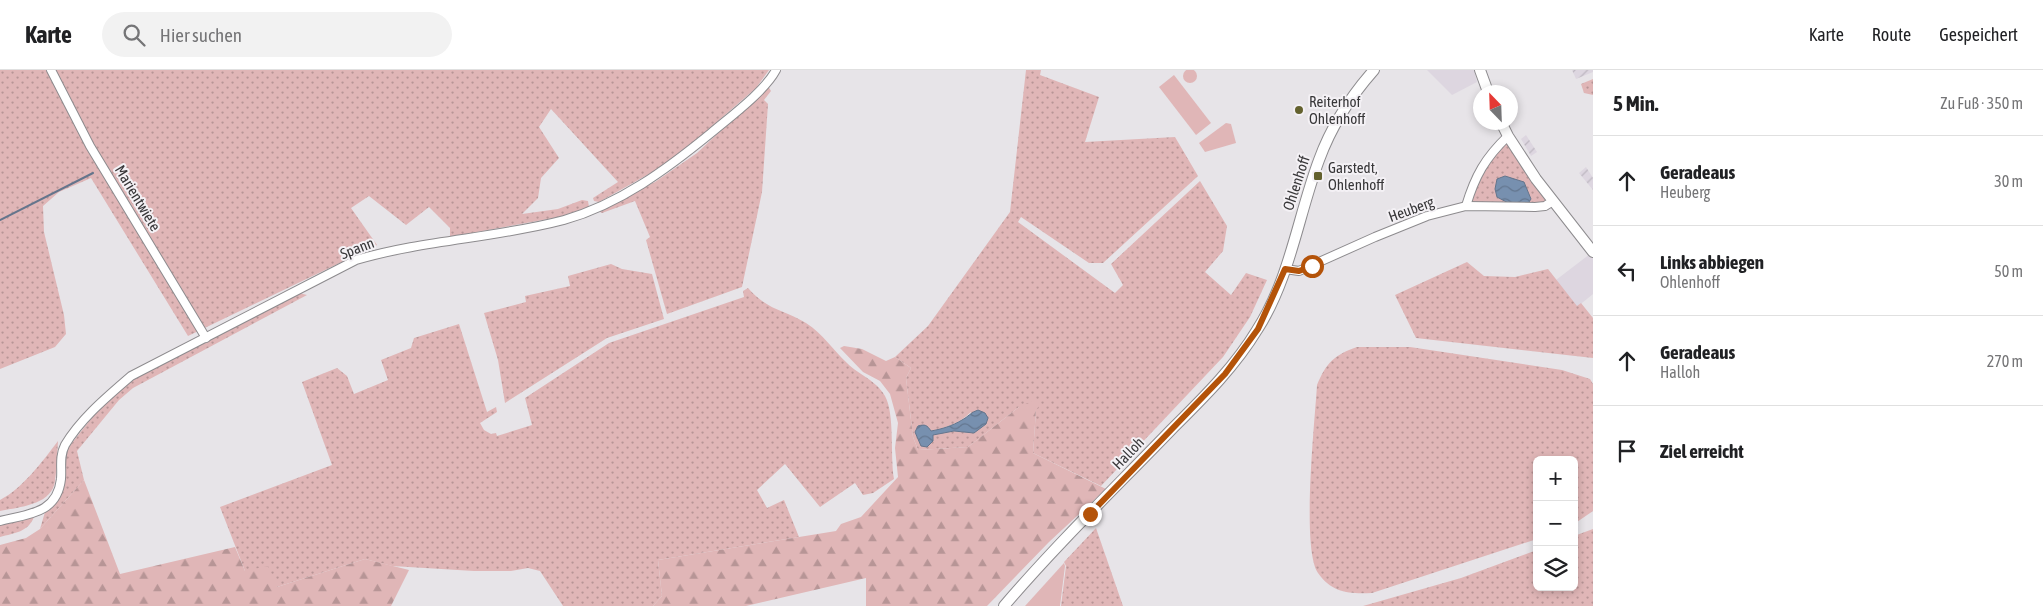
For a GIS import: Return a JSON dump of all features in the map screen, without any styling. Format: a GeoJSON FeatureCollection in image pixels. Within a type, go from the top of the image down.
{"type":"FeatureCollection","features":[{"type":"Feature","properties":{"kind":"main road","name":"Ohlenhoff"},"geometry":{"type":"LineString","coordinates":[[1266,315],[1285,269],[1324,147],[1344,110],[1359,87],[1374,70]]}},
{"type":"Feature","properties":{"kind":"main road"},"geometry":{"type":"LineString","coordinates":[[1480,70],[1485,85]]}},
{"type":"Feature","properties":{"kind":"main road"},"geometry":{"type":"LineString","coordinates":[[1505,130],[1536,179],[1593,252]]}},
{"type":"Feature","properties":{"kind":"main road","name":"Halloh"},"geometry":{"type":"LineString","coordinates":[[1004,606],[1225,374],[1246,347],[1266,315]]}},
{"type":"Feature","properties":{"kind":"street","name":"Marientwiete"},"geometry":{"type":"LineString","coordinates":[[51,70],[90,146],[206,338]]}},
{"type":"Feature","properties":{"kind":"street","name":"Spann"},"geometry":{"type":"LineString","coordinates":[[0,521],[42,511],[50,504],[56,496],[61,480],[60,459],[65,446],[102,400],[131,376],[356,260],[390,250],[504,232],[566,219],[614,200],[650,180],[680,158],[745,105],[776,70]]}},
{"type":"Feature","properties":{"kind":"street"},"geometry":{"type":"LineString","coordinates":[[1466,206],[1474,181],[1492,150],[1508,136]]}},
{"type":"Feature","properties":{"kind":"street","name":"Heuberg"},"geometry":{"type":"LineString","coordinates":[[1285,269],[1299,271],[1375,236],[1427,216],[1466,206],[1535,207],[1545,206],[1553,201]]}},
{"type":"Feature","properties":{"kind":"shaded area"},"geometry":{"type":"Polygon","coordinates":[[[1427,70],[1474,70],[1477,82],[1452,95],[1427,70]]]}},
{"type":"Feature","properties":{"kind":"shaded area"},"geometry":{"type":"Polygon","coordinates":[[[1572,70],[1593,70],[1593,72],[1576,79],[1572,70]]]}},
{"type":"Feature","properties":{"kind":"shaded area"},"geometry":{"type":"Polygon","coordinates":[[[1526,135],[1537,152],[1531,156],[1521,139],[1526,135]]]}},
{"type":"Feature","properties":{"kind":"shaded area"},"geometry":{"type":"Polygon","coordinates":[[[1586,167],[1593,178],[1593,190],[1579,173],[1586,167]]]}},
{"type":"Feature","properties":{"kind":"shaded area"},"geometry":{"type":"Polygon","coordinates":[[[1590,254],[1593,258],[1593,294],[1577,307],[1556,280],[1590,254]]]}},
{"type":"Feature","properties":{"kind":"green space"},"geometry":{"type":"Polygon","coordinates":[[[1187,69],[1193,69],[1197,76],[1193,83],[1187,83],[1183,79],[1183,73],[1187,69]]]}},
{"type":"Feature","properties":{"kind":"green space"},"geometry":{"type":"Polygon","coordinates":[[[0,70],[769,70],[756,88],[672,161],[599,202],[594,201],[593,198],[618,182],[551,109],[539,127],[559,158],[541,178],[538,198],[522,214],[558,209],[582,200],[588,201],[589,207],[559,217],[450,237],[450,228],[429,207],[406,225],[369,196],[351,208],[377,245],[188,336],[91,178],[59,192],[43,206],[44,232],[64,315],[66,334],[55,347],[0,369],[0,70]]]}},
{"type":"Feature","properties":{"kind":"green space"},"geometry":{"type":"Polygon","coordinates":[[[1026,70],[1041,70],[1040,75],[1099,97],[1085,142],[1175,137],[1198,176],[1103,263],[1089,263],[1021,217],[1018,222],[1115,293],[1123,285],[1111,264],[1200,181],[1227,226],[1223,251],[1205,272],[1231,295],[1246,273],[1267,280],[1250,317],[1223,357],[1101,486],[1033,453],[1036,410],[1019,407],[968,447],[918,450],[913,437],[906,378],[911,368],[895,357],[928,326],[1010,212],[1026,70]],[[971,412],[957,422],[942,428],[931,431],[928,426],[932,435],[954,431],[974,433],[971,412]]]}},
{"type":"Feature","properties":{"kind":"green space"},"geometry":{"type":"Polygon","coordinates":[[[1174,75],[1211,123],[1196,135],[1159,87],[1174,75]]]}},
{"type":"Feature","properties":{"kind":"green space"},"geometry":{"type":"Polygon","coordinates":[[[1593,79],[1593,95],[1584,93],[1581,84],[1593,79]]]}},
{"type":"Feature","properties":{"kind":"green space"},"geometry":{"type":"Polygon","coordinates":[[[768,86],[771,91],[764,100],[768,104],[762,192],[742,287],[667,314],[646,240],[650,237],[635,201],[602,213],[598,211],[655,182],[697,153],[768,86]]]}},
{"type":"Feature","properties":{"kind":"green space"},"geometry":{"type":"Polygon","coordinates":[[[1226,123],[1231,124],[1236,143],[1205,152],[1199,143],[1226,123]]]}},
{"type":"Feature","properties":{"kind":"green space"},"geometry":{"type":"Polygon","coordinates":[[[1506,141],[1548,200],[1539,205],[1470,205],[1475,187],[1487,162],[1506,141]]]}},
{"type":"Feature","properties":{"kind":"green space"},"geometry":{"type":"Polygon","coordinates":[[[1467,262],[1484,276],[1515,277],[1548,269],[1577,306],[1581,303],[1593,318],[1593,358],[1416,338],[1395,295],[1467,262]]]}},
{"type":"Feature","properties":{"kind":"green space"},"geometry":{"type":"Polygon","coordinates":[[[611,264],[622,269],[652,274],[664,319],[607,338],[505,403],[498,360],[484,313],[526,302],[525,296],[570,286],[568,276],[611,264]]]}},
{"type":"Feature","properties":{"kind":"green space"},"geometry":{"type":"Polygon","coordinates":[[[748,288],[762,301],[798,318],[818,332],[847,363],[881,390],[885,396],[890,413],[894,479],[873,493],[863,495],[855,483],[820,507],[785,464],[757,490],[767,508],[784,500],[799,537],[658,560],[662,596],[653,606],[563,606],[540,571],[528,568],[511,571],[474,571],[392,566],[365,559],[277,587],[245,571],[220,507],[332,465],[302,382],[337,368],[347,376],[354,394],[388,380],[381,360],[411,348],[414,338],[459,324],[487,412],[496,407],[497,412],[480,423],[484,430],[491,434],[496,433],[497,436],[532,425],[525,398],[609,343],[744,297],[743,291],[748,288]]]}},
{"type":"Feature","properties":{"kind":"green space"},"geometry":{"type":"Polygon","coordinates":[[[299,293],[307,295],[133,388],[119,400],[77,451],[84,480],[40,529],[45,512],[59,497],[63,482],[64,461],[68,448],[94,415],[123,387],[144,373],[299,293]]]}},
{"type":"Feature","properties":{"kind":"green space"},"geometry":{"type":"Polygon","coordinates":[[[844,346],[862,349],[886,361],[895,357],[911,368],[906,378],[913,437],[918,450],[968,447],[1019,407],[1034,400],[1039,406],[1036,410],[1033,453],[1106,489],[1049,542],[987,606],[866,606],[866,578],[746,606],[653,606],[662,596],[658,560],[836,531],[841,524],[861,517],[898,477],[895,448],[898,423],[890,394],[880,381],[863,372],[840,348],[844,346]]]}},
{"type":"Feature","properties":{"kind":"green space"},"geometry":{"type":"Polygon","coordinates":[[[1357,347],[1410,347],[1562,370],[1590,379],[1593,384],[1593,511],[1578,521],[1578,456],[1533,456],[1533,540],[1372,593],[1342,591],[1329,585],[1318,573],[1313,559],[1310,538],[1310,483],[1317,385],[1328,365],[1342,353],[1357,347]]]}},
{"type":"Feature","properties":{"kind":"green space"},"geometry":{"type":"Polygon","coordinates":[[[58,441],[57,466],[53,489],[48,495],[34,504],[0,511],[0,500],[24,482],[58,441]]]}},
{"type":"Feature","properties":{"kind":"green space"},"geometry":{"type":"Polygon","coordinates":[[[84,480],[120,574],[235,547],[245,571],[268,566],[277,587],[365,559],[409,570],[391,606],[0,606],[0,545],[26,538],[40,529],[84,480]]]}},
{"type":"Feature","properties":{"kind":"green space"},"geometry":{"type":"Polygon","coordinates":[[[34,517],[25,529],[0,537],[0,525],[34,517]]]}},
{"type":"Feature","properties":{"kind":"green space"},"geometry":{"type":"Polygon","coordinates":[[[1096,528],[1123,606],[1061,606],[1066,566],[1064,562],[1096,528]]]}},
{"type":"Feature","properties":{"kind":"green space"},"geometry":{"type":"Polygon","coordinates":[[[1593,529],[1593,606],[1363,606],[1461,578],[1533,551],[1533,591],[1578,591],[1578,535],[1593,529]]]}},
{"type":"Feature","properties":{"kind":"green space"},"geometry":{"type":"Polygon","coordinates":[[[1064,563],[1060,606],[1025,606],[1064,563]]]}},
{"type":"Feature","properties":{"kind":"water"},"geometry":{"type":"Polygon","coordinates":[[[1505,176],[1524,182],[1531,199],[1527,205],[1512,205],[1497,197],[1495,189],[1497,179],[1505,176]]]}},
{"type":"Feature","properties":{"kind":"water"},"geometry":{"type":"Polygon","coordinates":[[[978,410],[985,413],[988,418],[986,424],[974,433],[954,431],[933,435],[933,441],[927,447],[921,446],[915,432],[918,426],[926,426],[931,431],[951,426],[978,410]]]}},
{"type":"Feature","properties":{"kind":"waterway"},"geometry":{"type":"LineString","coordinates":[[0,220],[93,173]]}},
{"type":"Feature","properties":{"kind":"place","name":"Reiterhof Ohlenhoff"},"geometry":{"type":"Point","coordinates":[1299,110]}},
{"type":"Feature","properties":{"kind":"place","name":"Garstedt, Ohlenhoff"},"geometry":{"type":"Point","coordinates":[1318,176]}},
{"type":"Feature","properties":{"kind":"route"},"geometry":{"type":"LineString","coordinates":[[1090,514],[1225,374],[1246,347],[1266,315],[1285,269],[1299,271],[1312,266]]}}]}
